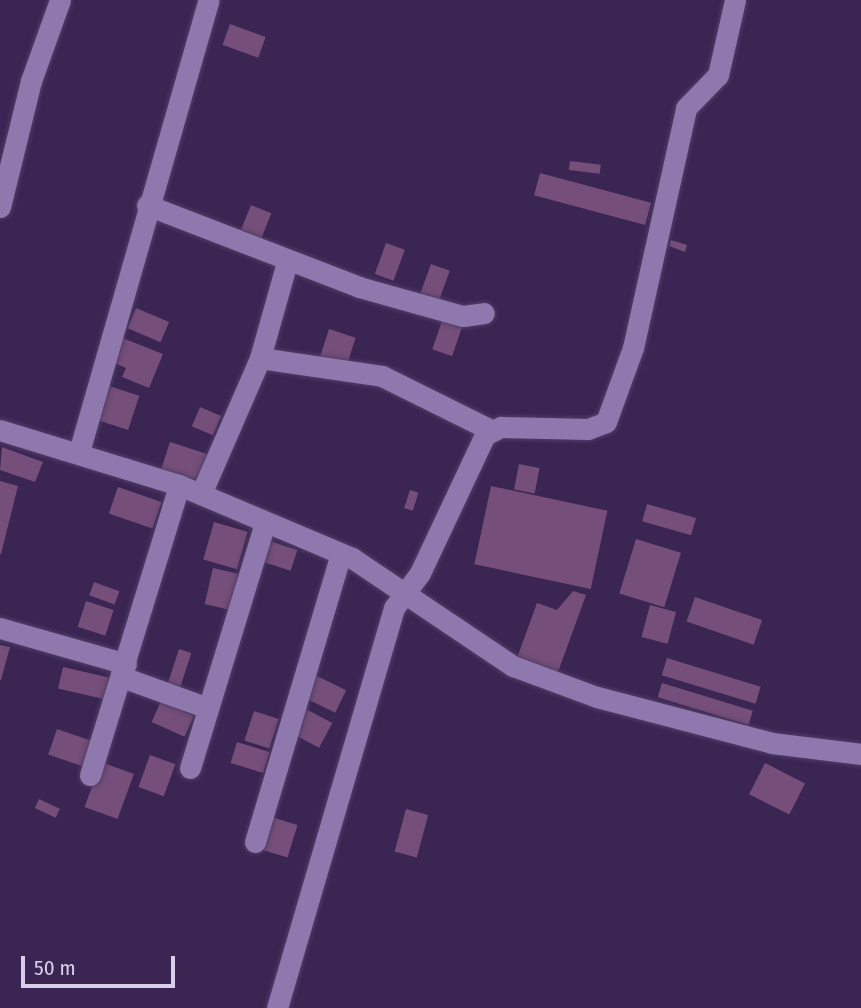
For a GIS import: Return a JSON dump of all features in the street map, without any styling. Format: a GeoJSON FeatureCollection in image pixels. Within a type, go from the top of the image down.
{"type":"FeatureCollection","features":[{"type":"Feature","properties":{"kind":"street"},"geometry":{"type":"LineString","coordinates":[[0,207],[30,81],[60,0]]}},
{"type":"Feature","properties":{"kind":"street"},"geometry":{"type":"LineString","coordinates":[[79,452],[147,205],[209,0]]}},
{"type":"Feature","properties":{"kind":"street"},"geometry":{"type":"LineString","coordinates":[[260,358],[382,376],[491,430],[588,429],[606,422],[633,348],[686,108],[718,75],[735,0]]}},
{"type":"Feature","properties":{"kind":"street"},"geometry":{"type":"LineString","coordinates":[[147,205],[287,262],[463,316],[484,313]]}},
{"type":"Feature","properties":{"kind":"street"},"geometry":{"type":"LineString","coordinates":[[201,494],[260,358],[287,262]]}},
{"type":"Feature","properties":{"kind":"street"},"geometry":{"type":"LineString","coordinates":[[0,430],[79,452],[179,485],[341,554],[405,593],[480,650],[597,697],[772,743],[861,754]]}},
{"type":"Feature","properties":{"kind":"street"},"geometry":{"type":"LineString","coordinates":[[277,1008],[379,655],[405,593],[491,430]]}},
{"type":"Feature","properties":{"kind":"street"},"geometry":{"type":"LineString","coordinates":[[90,775],[179,485]]}},
{"type":"Feature","properties":{"kind":"street"},"geometry":{"type":"LineString","coordinates":[[190,768],[265,522]]}},
{"type":"Feature","properties":{"kind":"street"},"geometry":{"type":"LineString","coordinates":[[255,842],[341,554]]}},
{"type":"Feature","properties":{"kind":"street"},"geometry":{"type":"LineString","coordinates":[[0,628],[124,671],[208,708]]}},
{"type":"Feature","properties":{"kind":"building"},"geometry":{"type":"Polygon","coordinates":[[[230,24],[266,37],[258,58],[222,45],[230,24]]]}},
{"type":"Feature","properties":{"kind":"building"},"geometry":{"type":"Polygon","coordinates":[[[570,161],[601,165],[600,174],[569,170],[570,161]]]}},
{"type":"Feature","properties":{"kind":"building"},"geometry":{"type":"Polygon","coordinates":[[[540,173],[651,203],[645,225],[534,195],[540,173]]]}},
{"type":"Feature","properties":{"kind":"building"},"geometry":{"type":"Polygon","coordinates":[[[251,205],[271,213],[261,238],[241,230],[251,205]]]}},
{"type":"Feature","properties":{"kind":"building"},"geometry":{"type":"Polygon","coordinates":[[[671,240],[687,245],[685,252],[669,246],[671,240]]]}},
{"type":"Feature","properties":{"kind":"building"},"geometry":{"type":"Polygon","coordinates":[[[386,243],[405,250],[394,281],[375,274],[386,243]]]}},
{"type":"Feature","properties":{"kind":"building"},"geometry":{"type":"Polygon","coordinates":[[[431,264],[450,271],[438,303],[419,296],[431,264]]]}},
{"type":"Feature","properties":{"kind":"building"},"geometry":{"type":"Polygon","coordinates":[[[136,308],[169,322],[161,342],[127,328],[136,308]]]}},
{"type":"Feature","properties":{"kind":"building"},"geometry":{"type":"Polygon","coordinates":[[[442,321],[462,328],[452,356],[432,349],[442,321]]]}},
{"type":"Feature","properties":{"kind":"building"},"geometry":{"type":"Polygon","coordinates":[[[329,329],[356,338],[346,368],[319,359],[329,329]]]}},
{"type":"Feature","properties":{"kind":"building"},"geometry":{"type":"Polygon","coordinates":[[[120,337],[163,354],[149,388],[122,377],[126,368],[110,361],[120,337]]]}},
{"type":"Feature","properties":{"kind":"building"},"geometry":{"type":"Polygon","coordinates":[[[106,385],[139,396],[128,430],[95,419],[106,385]]]}},
{"type":"Feature","properties":{"kind":"building"},"geometry":{"type":"Polygon","coordinates":[[[200,407],[221,416],[213,435],[192,426],[200,407]]]}},
{"type":"Feature","properties":{"kind":"building"},"geometry":{"type":"Polygon","coordinates":[[[170,442],[207,454],[198,481],[161,469],[170,442]]]}},
{"type":"Feature","properties":{"kind":"building"},"geometry":{"type":"Polygon","coordinates":[[[2,447],[43,462],[35,482],[0,470],[2,447]]]}},
{"type":"Feature","properties":{"kind":"building"},"geometry":{"type":"Polygon","coordinates":[[[519,464],[540,468],[535,494],[514,490],[519,464]]]}},
{"type":"Feature","properties":{"kind":"building"},"geometry":{"type":"Polygon","coordinates":[[[0,481],[18,486],[1,554],[0,554],[0,481]]]}},
{"type":"Feature","properties":{"kind":"building"},"geometry":{"type":"Polygon","coordinates":[[[491,486],[607,511],[591,589],[474,564],[491,486]]]}},
{"type":"Feature","properties":{"kind":"building"},"geometry":{"type":"Polygon","coordinates":[[[118,487],[161,502],[152,528],[109,513],[118,487]]]}},
{"type":"Feature","properties":{"kind":"building"},"geometry":{"type":"Polygon","coordinates":[[[410,490],[419,493],[413,511],[404,508],[410,490]]]}},
{"type":"Feature","properties":{"kind":"building"},"geometry":{"type":"Polygon","coordinates":[[[647,504],[696,518],[691,535],[642,521],[647,504]]]}},
{"type":"Feature","properties":{"kind":"building"},"geometry":{"type":"Polygon","coordinates":[[[214,522],[248,532],[237,569],[203,559],[214,522]]]}},
{"type":"Feature","properties":{"kind":"building"},"geometry":{"type":"Polygon","coordinates":[[[636,539],[681,553],[664,607],[619,594],[636,539]]]}},
{"type":"Feature","properties":{"kind":"building"},"geometry":{"type":"Polygon","coordinates":[[[267,540],[297,550],[291,571],[260,561],[267,540]]]}},
{"type":"Feature","properties":{"kind":"building"},"geometry":{"type":"Polygon","coordinates":[[[213,568],[238,574],[230,610],[205,604],[213,568]]]}},
{"type":"Feature","properties":{"kind":"building"},"geometry":{"type":"Polygon","coordinates":[[[94,582],[119,591],[115,604],[89,595],[94,582]]]}},
{"type":"Feature","properties":{"kind":"building"},"geometry":{"type":"Polygon","coordinates":[[[573,591],[586,595],[558,672],[517,658],[537,603],[557,610],[573,591]]]}},
{"type":"Feature","properties":{"kind":"building"},"geometry":{"type":"Polygon","coordinates":[[[695,597],[762,620],[754,645],[687,622],[695,597]]]}},
{"type":"Feature","properties":{"kind":"building"},"geometry":{"type":"Polygon","coordinates":[[[86,601],[114,610],[105,636],[78,627],[86,601]]]}},
{"type":"Feature","properties":{"kind":"building"},"geometry":{"type":"Polygon","coordinates":[[[650,605],[676,612],[668,644],[641,637],[650,605]]]}},
{"type":"Feature","properties":{"kind":"building"},"geometry":{"type":"Polygon","coordinates":[[[0,645],[10,647],[1,680],[0,680],[0,645]]]}},
{"type":"Feature","properties":{"kind":"building"},"geometry":{"type":"Polygon","coordinates":[[[179,649],[191,653],[179,692],[166,688],[179,649]]]}},
{"type":"Feature","properties":{"kind":"building"},"geometry":{"type":"Polygon","coordinates":[[[667,658],[761,687],[755,704],[662,675],[667,658]]]}},
{"type":"Feature","properties":{"kind":"building"},"geometry":{"type":"Polygon","coordinates":[[[63,667],[109,678],[104,699],[58,688],[63,667]]]}},
{"type":"Feature","properties":{"kind":"building"},"geometry":{"type":"Polygon","coordinates":[[[313,674],[346,690],[335,713],[302,696],[313,674]]]}},
{"type":"Feature","properties":{"kind":"building"},"geometry":{"type":"Polygon","coordinates":[[[662,683],[753,711],[748,725],[658,697],[662,683]]]}},
{"type":"Feature","properties":{"kind":"building"},"geometry":{"type":"Polygon","coordinates":[[[161,701],[194,716],[185,737],[152,722],[161,701]]]}},
{"type":"Feature","properties":{"kind":"building"},"geometry":{"type":"Polygon","coordinates":[[[304,708],[332,723],[319,748],[291,733],[304,708]]]}},
{"type":"Feature","properties":{"kind":"building"},"geometry":{"type":"Polygon","coordinates":[[[254,711],[279,719],[269,749],[244,740],[254,711]]]}},
{"type":"Feature","properties":{"kind":"building"},"geometry":{"type":"Polygon","coordinates":[[[57,729],[92,741],[83,767],[48,755],[57,729]]]}},
{"type":"Feature","properties":{"kind":"building"},"geometry":{"type":"Polygon","coordinates":[[[237,742],[270,752],[263,773],[231,763],[237,742]]]}},
{"type":"Feature","properties":{"kind":"building"},"geometry":{"type":"Polygon","coordinates":[[[150,755],[175,764],[164,796],[138,787],[150,755]]]}},
{"type":"Feature","properties":{"kind":"building"},"geometry":{"type":"Polygon","coordinates":[[[101,762],[134,774],[117,819],[85,807],[101,762]]]}},
{"type":"Feature","properties":{"kind":"building"},"geometry":{"type":"Polygon","coordinates":[[[765,763],[805,783],[789,815],[749,794],[765,763]]]}},
{"type":"Feature","properties":{"kind":"building"},"geometry":{"type":"Polygon","coordinates":[[[39,799],[60,809],[56,818],[35,808],[39,799]]]}},
{"type":"Feature","properties":{"kind":"building"},"geometry":{"type":"Polygon","coordinates":[[[406,809],[428,815],[417,857],[395,852],[406,809]]]}},
{"type":"Feature","properties":{"kind":"building"},"geometry":{"type":"Polygon","coordinates":[[[265,815],[298,825],[288,857],[255,848],[265,815]]]}}]}
